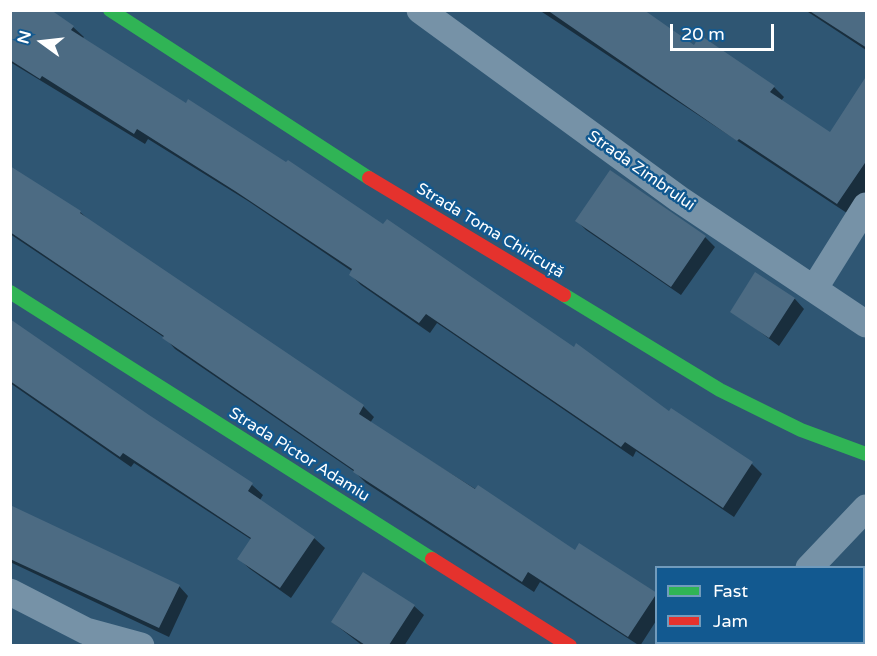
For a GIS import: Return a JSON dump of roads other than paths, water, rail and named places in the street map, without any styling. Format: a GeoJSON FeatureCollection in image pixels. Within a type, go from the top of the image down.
{"type":"FeatureCollection","features":[{"type":"Feature","properties":{"kind":"street","name":"Strada Toma Chiricuță"},"geometry":{"type":"LineString","coordinates":[[110,10],[350,166],[720,390],[801,430],[867,454]]}},
{"type":"Feature","properties":{"kind":"street","name":"Strada Zimbrului"},"geometry":{"type":"LineString","coordinates":[[420,10],[679,199],[867,324]]}},
{"type":"Feature","properties":{"kind":"street"},"geometry":{"type":"LineString","coordinates":[[814,289],[867,206]]}},
{"type":"Feature","properties":{"kind":"street","name":"Strada Pictor Adamiu"},"geometry":{"type":"LineString","coordinates":[[10,292],[570,645]]}},
{"type":"Feature","properties":{"kind":"street"},"geometry":{"type":"LineString","coordinates":[[810,566],[867,508]]}},
{"type":"Feature","properties":{"kind":"street"},"geometry":{"type":"LineString","coordinates":[[10,592],[86,631],[141,645]]}}]}
